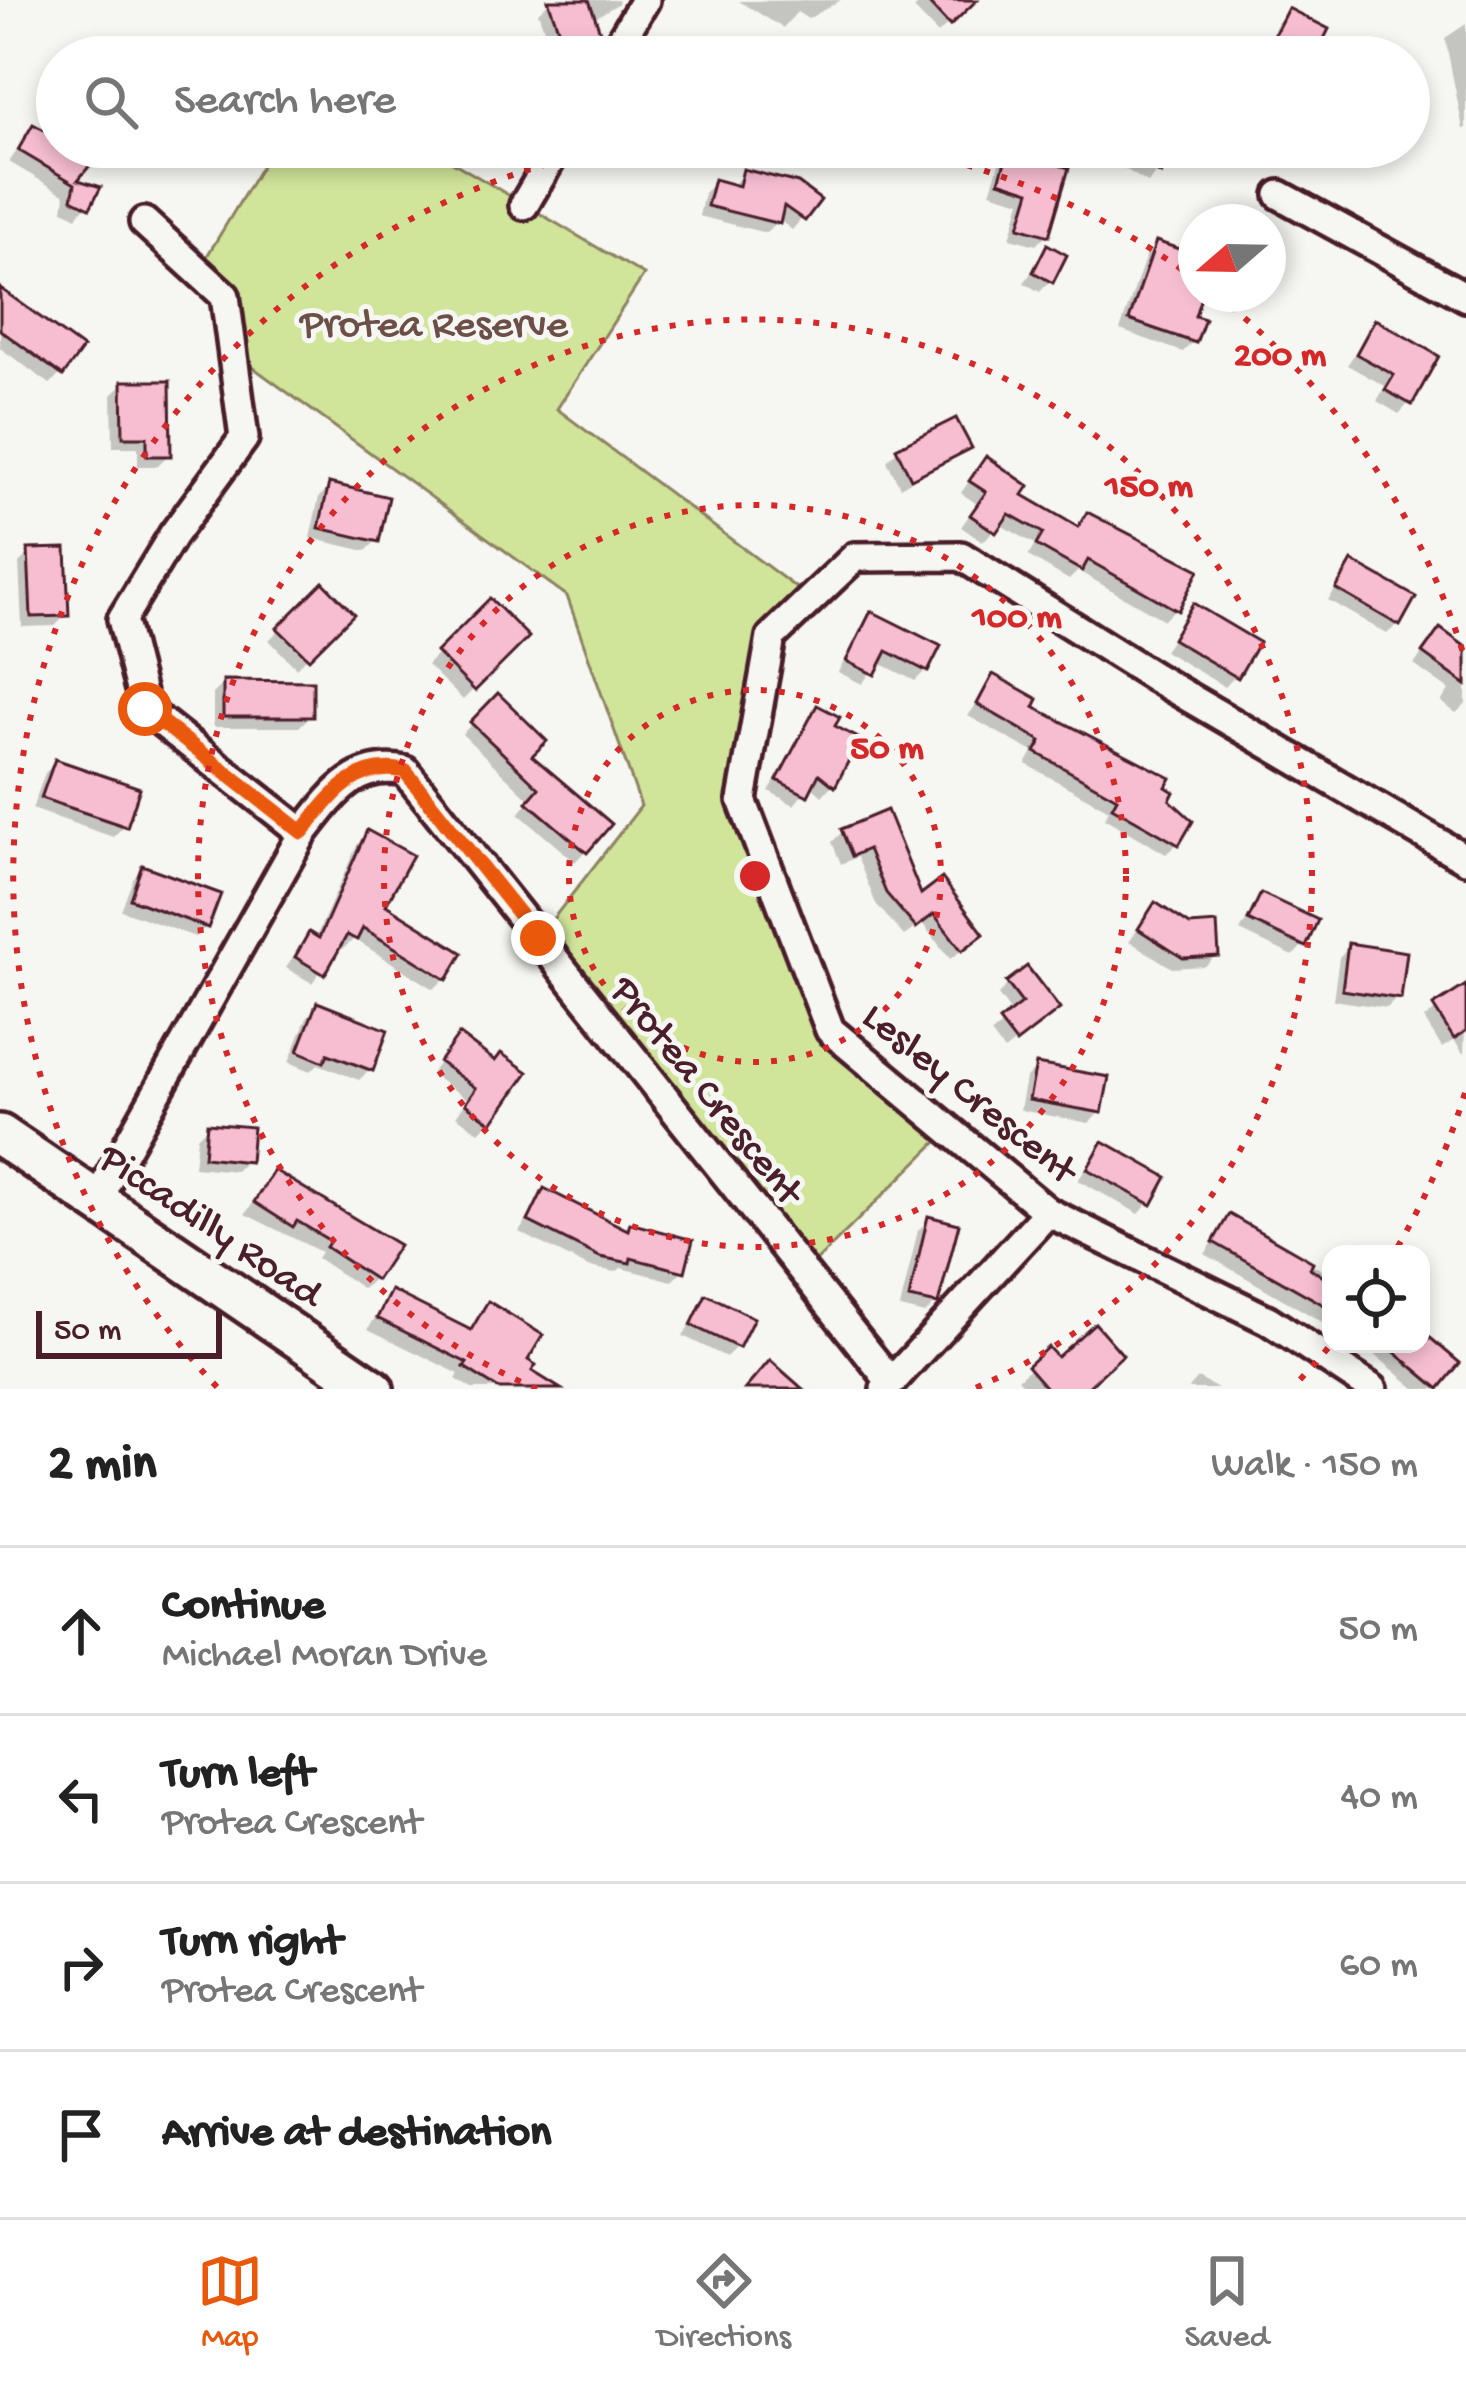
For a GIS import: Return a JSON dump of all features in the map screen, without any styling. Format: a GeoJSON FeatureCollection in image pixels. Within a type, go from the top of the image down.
{"type":"FeatureCollection","features":[{"type":"Feature","properties":{"kind":"main road","name":"Piccadilly Road"},"geometry":{"type":"LineString","coordinates":[[0,1135],[373,1389]]}},
{"type":"Feature","properties":{"kind":"street"},"geometry":{"type":"LineString","coordinates":[[624,36],[645,0]]}},
{"type":"Feature","properties":{"kind":"street"},"geometry":{"type":"LineString","coordinates":[[524,205],[546,168]]}},
{"type":"Feature","properties":{"kind":"street"},"geometry":{"type":"LineString","coordinates":[[1280,195],[1466,297]]}},
{"type":"Feature","properties":{"kind":"street"},"geometry":{"type":"LineString","coordinates":[[144,222],[225,296],[244,438],[173,535],[122,619],[145,709],[302,832]]}},
{"type":"Feature","properties":{"kind":"street","name":"Lesley Crescent"},"geometry":{"type":"LineString","coordinates":[[1373,1389],[1268,1320],[1048,1212],[830,1030],[742,800],[771,637],[855,557],[961,556],[1154,677],[1466,859]]}},
{"type":"Feature","properties":{"kind":"street","name":"Protea Crescent"},"geometry":{"type":"LineString","coordinates":[[96,1201],[302,832],[344,782],[380,766],[405,771],[888,1385]]}},
{"type":"Feature","properties":{"kind":"street"},"geometry":{"type":"LineString","coordinates":[[888,1385],[1048,1212]]}},
{"type":"Feature","properties":{"kind":"green space","name":"Protea Reserve"},"geometry":{"type":"Polygon","coordinates":[[[260,168],[463,168],[644,275],[557,409],[811,599],[771,637],[742,800],[830,1030],[949,1130],[804,1273],[538,938],[641,806],[567,596],[232,352],[225,296],[198,271],[260,168]]]}},
{"type":"Feature","properties":{"kind":"building"},"geometry":{"type":"Polygon","coordinates":[[[548,0],[589,0],[602,36],[561,36],[548,0]]]}},
{"type":"Feature","properties":{"kind":"building"},"geometry":{"type":"Polygon","coordinates":[[[926,0],[977,0],[950,26],[926,0]]]}},
{"type":"Feature","properties":{"kind":"building"},"geometry":{"type":"Polygon","coordinates":[[[1288,8],[1329,29],[1326,36],[1274,36],[1288,8]]]}},
{"type":"Feature","properties":{"kind":"building"},"geometry":{"type":"Polygon","coordinates":[[[33,124],[36,126],[36,161],[18,150],[33,124]]]}},
{"type":"Feature","properties":{"kind":"building"},"geometry":{"type":"Polygon","coordinates":[[[48,168],[88,168],[78,180],[101,187],[90,208],[72,199],[75,184],[48,168]]]}},
{"type":"Feature","properties":{"kind":"building"},"geometry":{"type":"Polygon","coordinates":[[[1003,168],[1069,168],[1049,236],[1019,227],[1030,191],[999,181],[1003,168]]]}},
{"type":"Feature","properties":{"kind":"building"},"geometry":{"type":"Polygon","coordinates":[[[743,169],[798,183],[821,200],[805,221],[784,206],[780,224],[707,206],[714,179],[739,186],[743,169]]]}},
{"type":"Feature","properties":{"kind":"building"},"geometry":{"type":"Polygon","coordinates":[[[1156,241],[1178,249],[1178,312],[1196,312],[1195,316],[1205,319],[1196,343],[1129,320],[1156,241]]]}},
{"type":"Feature","properties":{"kind":"building"},"geometry":{"type":"Polygon","coordinates":[[[1047,244],[1067,255],[1053,283],[1033,272],[1047,244]]]}},
{"type":"Feature","properties":{"kind":"building"},"geometry":{"type":"Polygon","coordinates":[[[0,288],[83,348],[63,376],[0,330],[0,288]]]}},
{"type":"Feature","properties":{"kind":"building"},"geometry":{"type":"Polygon","coordinates":[[[1375,319],[1439,356],[1412,405],[1385,390],[1394,375],[1356,354],[1375,319]]]}},
{"type":"Feature","properties":{"kind":"building"},"geometry":{"type":"Polygon","coordinates":[[[122,381],[170,381],[171,456],[147,456],[147,437],[123,437],[122,381]]]}},
{"type":"Feature","properties":{"kind":"building"},"geometry":{"type":"Polygon","coordinates":[[[956,418],[972,448],[911,479],[896,448],[956,418]]]}},
{"type":"Feature","properties":{"kind":"building"},"geometry":{"type":"Polygon","coordinates":[[[986,456],[1029,486],[1023,495],[1078,527],[1087,512],[1199,570],[1178,611],[1088,560],[1082,571],[1036,545],[1043,533],[1009,514],[996,533],[970,515],[986,492],[969,481],[986,456]]]}},
{"type":"Feature","properties":{"kind":"building"},"geometry":{"type":"Polygon","coordinates":[[[329,483],[389,497],[379,542],[319,528],[329,483]]]}},
{"type":"Feature","properties":{"kind":"building"},"geometry":{"type":"Polygon","coordinates":[[[66,548],[69,616],[31,617],[28,549],[66,548]]]}},
{"type":"Feature","properties":{"kind":"building"},"geometry":{"type":"Polygon","coordinates":[[[1352,561],[1416,597],[1400,626],[1336,589],[1352,561]]]}},
{"type":"Feature","properties":{"kind":"building"},"geometry":{"type":"Polygon","coordinates":[[[323,582],[354,614],[309,659],[277,628],[323,582]]]}},
{"type":"Feature","properties":{"kind":"building"},"geometry":{"type":"Polygon","coordinates":[[[490,598],[529,637],[475,691],[436,652],[490,598]]]}},
{"type":"Feature","properties":{"kind":"building"},"geometry":{"type":"Polygon","coordinates":[[[1193,603],[1259,642],[1238,678],[1172,639],[1193,603]]]}},
{"type":"Feature","properties":{"kind":"building"},"geometry":{"type":"Polygon","coordinates":[[[871,611],[941,646],[928,672],[887,651],[875,675],[846,661],[871,611]]]}},
{"type":"Feature","properties":{"kind":"building"},"geometry":{"type":"Polygon","coordinates":[[[1440,628],[1466,647],[1466,685],[1422,653],[1440,628]]]}},
{"type":"Feature","properties":{"kind":"building"},"geometry":{"type":"Polygon","coordinates":[[[993,674],[1038,699],[1034,707],[1171,778],[1166,787],[1174,792],[1170,800],[1193,821],[1179,845],[1112,807],[1117,798],[1035,752],[1041,741],[977,704],[993,674]]]}},
{"type":"Feature","properties":{"kind":"building"},"geometry":{"type":"Polygon","coordinates":[[[223,680],[313,681],[313,717],[223,717],[223,680]]]}},
{"type":"Feature","properties":{"kind":"building"},"geometry":{"type":"Polygon","coordinates":[[[498,693],[547,741],[532,756],[612,824],[587,853],[527,802],[539,788],[470,722],[498,693]]]}},
{"type":"Feature","properties":{"kind":"building"},"geometry":{"type":"Polygon","coordinates":[[[817,705],[840,717],[835,726],[860,739],[835,787],[819,774],[808,796],[777,780],[817,705]]]}},
{"type":"Feature","properties":{"kind":"building"},"geometry":{"type":"Polygon","coordinates":[[[55,759],[140,788],[127,827],[41,798],[55,759]]]}},
{"type":"Feature","properties":{"kind":"building"},"geometry":{"type":"Polygon","coordinates":[[[887,810],[921,894],[942,878],[984,934],[962,951],[934,914],[916,928],[886,893],[868,849],[852,856],[841,829],[887,810]]]}},
{"type":"Feature","properties":{"kind":"building"},"geometry":{"type":"Polygon","coordinates":[[[367,830],[413,855],[386,905],[463,953],[447,980],[363,928],[357,940],[347,935],[325,975],[295,957],[309,932],[319,938],[367,830]]]}},
{"type":"Feature","properties":{"kind":"building"},"geometry":{"type":"Polygon","coordinates":[[[142,865],[221,894],[208,928],[130,899],[142,865]]]}},
{"type":"Feature","properties":{"kind":"building"},"geometry":{"type":"Polygon","coordinates":[[[1261,893],[1318,920],[1306,947],[1248,920],[1261,893]]]}},
{"type":"Feature","properties":{"kind":"building"},"geometry":{"type":"Polygon","coordinates":[[[1155,902],[1190,925],[1217,923],[1219,956],[1183,958],[1138,929],[1155,902]]]}},
{"type":"Feature","properties":{"kind":"building"},"geometry":{"type":"Polygon","coordinates":[[[1348,943],[1407,952],[1401,999],[1342,990],[1348,943]]]}},
{"type":"Feature","properties":{"kind":"building"},"geometry":{"type":"Polygon","coordinates":[[[1027,966],[1060,1009],[1016,1043],[999,1021],[1022,1003],[1006,982],[1027,966]]]}},
{"type":"Feature","properties":{"kind":"building"},"geometry":{"type":"Polygon","coordinates":[[[1466,985],[1466,1031],[1454,1039],[1433,1006],[1466,985]]]}},
{"type":"Feature","properties":{"kind":"building"},"geometry":{"type":"Polygon","coordinates":[[[317,1002],[388,1030],[373,1071],[328,1054],[324,1062],[298,1051],[317,1002]]]}},
{"type":"Feature","properties":{"kind":"building"},"geometry":{"type":"Polygon","coordinates":[[[459,1034],[495,1061],[501,1053],[528,1072],[492,1123],[465,1104],[476,1088],[439,1062],[459,1034]]]}},
{"type":"Feature","properties":{"kind":"building"},"geometry":{"type":"Polygon","coordinates":[[[1036,1064],[1109,1077],[1102,1113],[1029,1100],[1036,1064]]]}},
{"type":"Feature","properties":{"kind":"building"},"geometry":{"type":"Polygon","coordinates":[[[207,1123],[253,1127],[250,1162],[204,1157],[207,1123]]]}},
{"type":"Feature","properties":{"kind":"building"},"geometry":{"type":"Polygon","coordinates":[[[1103,1141],[1167,1177],[1152,1205],[1087,1169],[1103,1141]]]}},
{"type":"Feature","properties":{"kind":"building"},"geometry":{"type":"Polygon","coordinates":[[[274,1170],[399,1245],[376,1280],[326,1247],[330,1241],[297,1221],[293,1227],[254,1202],[274,1170]]]}},
{"type":"Feature","properties":{"kind":"building"},"geometry":{"type":"Polygon","coordinates":[[[544,1188],[628,1230],[630,1223],[693,1240],[685,1272],[631,1258],[630,1263],[600,1257],[528,1221],[544,1188]]]}},
{"type":"Feature","properties":{"kind":"building"},"geometry":{"type":"Polygon","coordinates":[[[1229,1214],[1313,1262],[1310,1268],[1322,1276],[1322,1304],[1213,1242],[1229,1214]]]}},
{"type":"Feature","properties":{"kind":"building"},"geometry":{"type":"Polygon","coordinates":[[[928,1216],[959,1224],[938,1304],[909,1298],[928,1216]]]}},
{"type":"Feature","properties":{"kind":"building"},"geometry":{"type":"Polygon","coordinates":[[[391,1290],[471,1330],[488,1301],[543,1335],[528,1360],[536,1365],[532,1371],[561,1389],[499,1389],[464,1367],[467,1363],[377,1318],[391,1290]]]}},
{"type":"Feature","properties":{"kind":"building"},"geometry":{"type":"Polygon","coordinates":[[[706,1294],[754,1318],[739,1348],[691,1325],[706,1294]]]}},
{"type":"Feature","properties":{"kind":"building"},"geometry":{"type":"Polygon","coordinates":[[[1095,1323],[1123,1355],[1086,1389],[1047,1389],[1027,1366],[1048,1347],[1057,1357],[1095,1323]]]}},
{"type":"Feature","properties":{"kind":"building"},"geometry":{"type":"Polygon","coordinates":[[[1430,1338],[1460,1363],[1439,1389],[1396,1353],[1430,1353],[1430,1338]]]}},
{"type":"Feature","properties":{"kind":"building"},"geometry":{"type":"Polygon","coordinates":[[[770,1360],[803,1389],[745,1389],[770,1360]]]}},
{"type":"Feature","properties":{"kind":"route"},"geometry":{"type":"LineString","coordinates":[[145,709],[302,832],[344,782],[380,766],[405,771],[538,938]]}}]}
